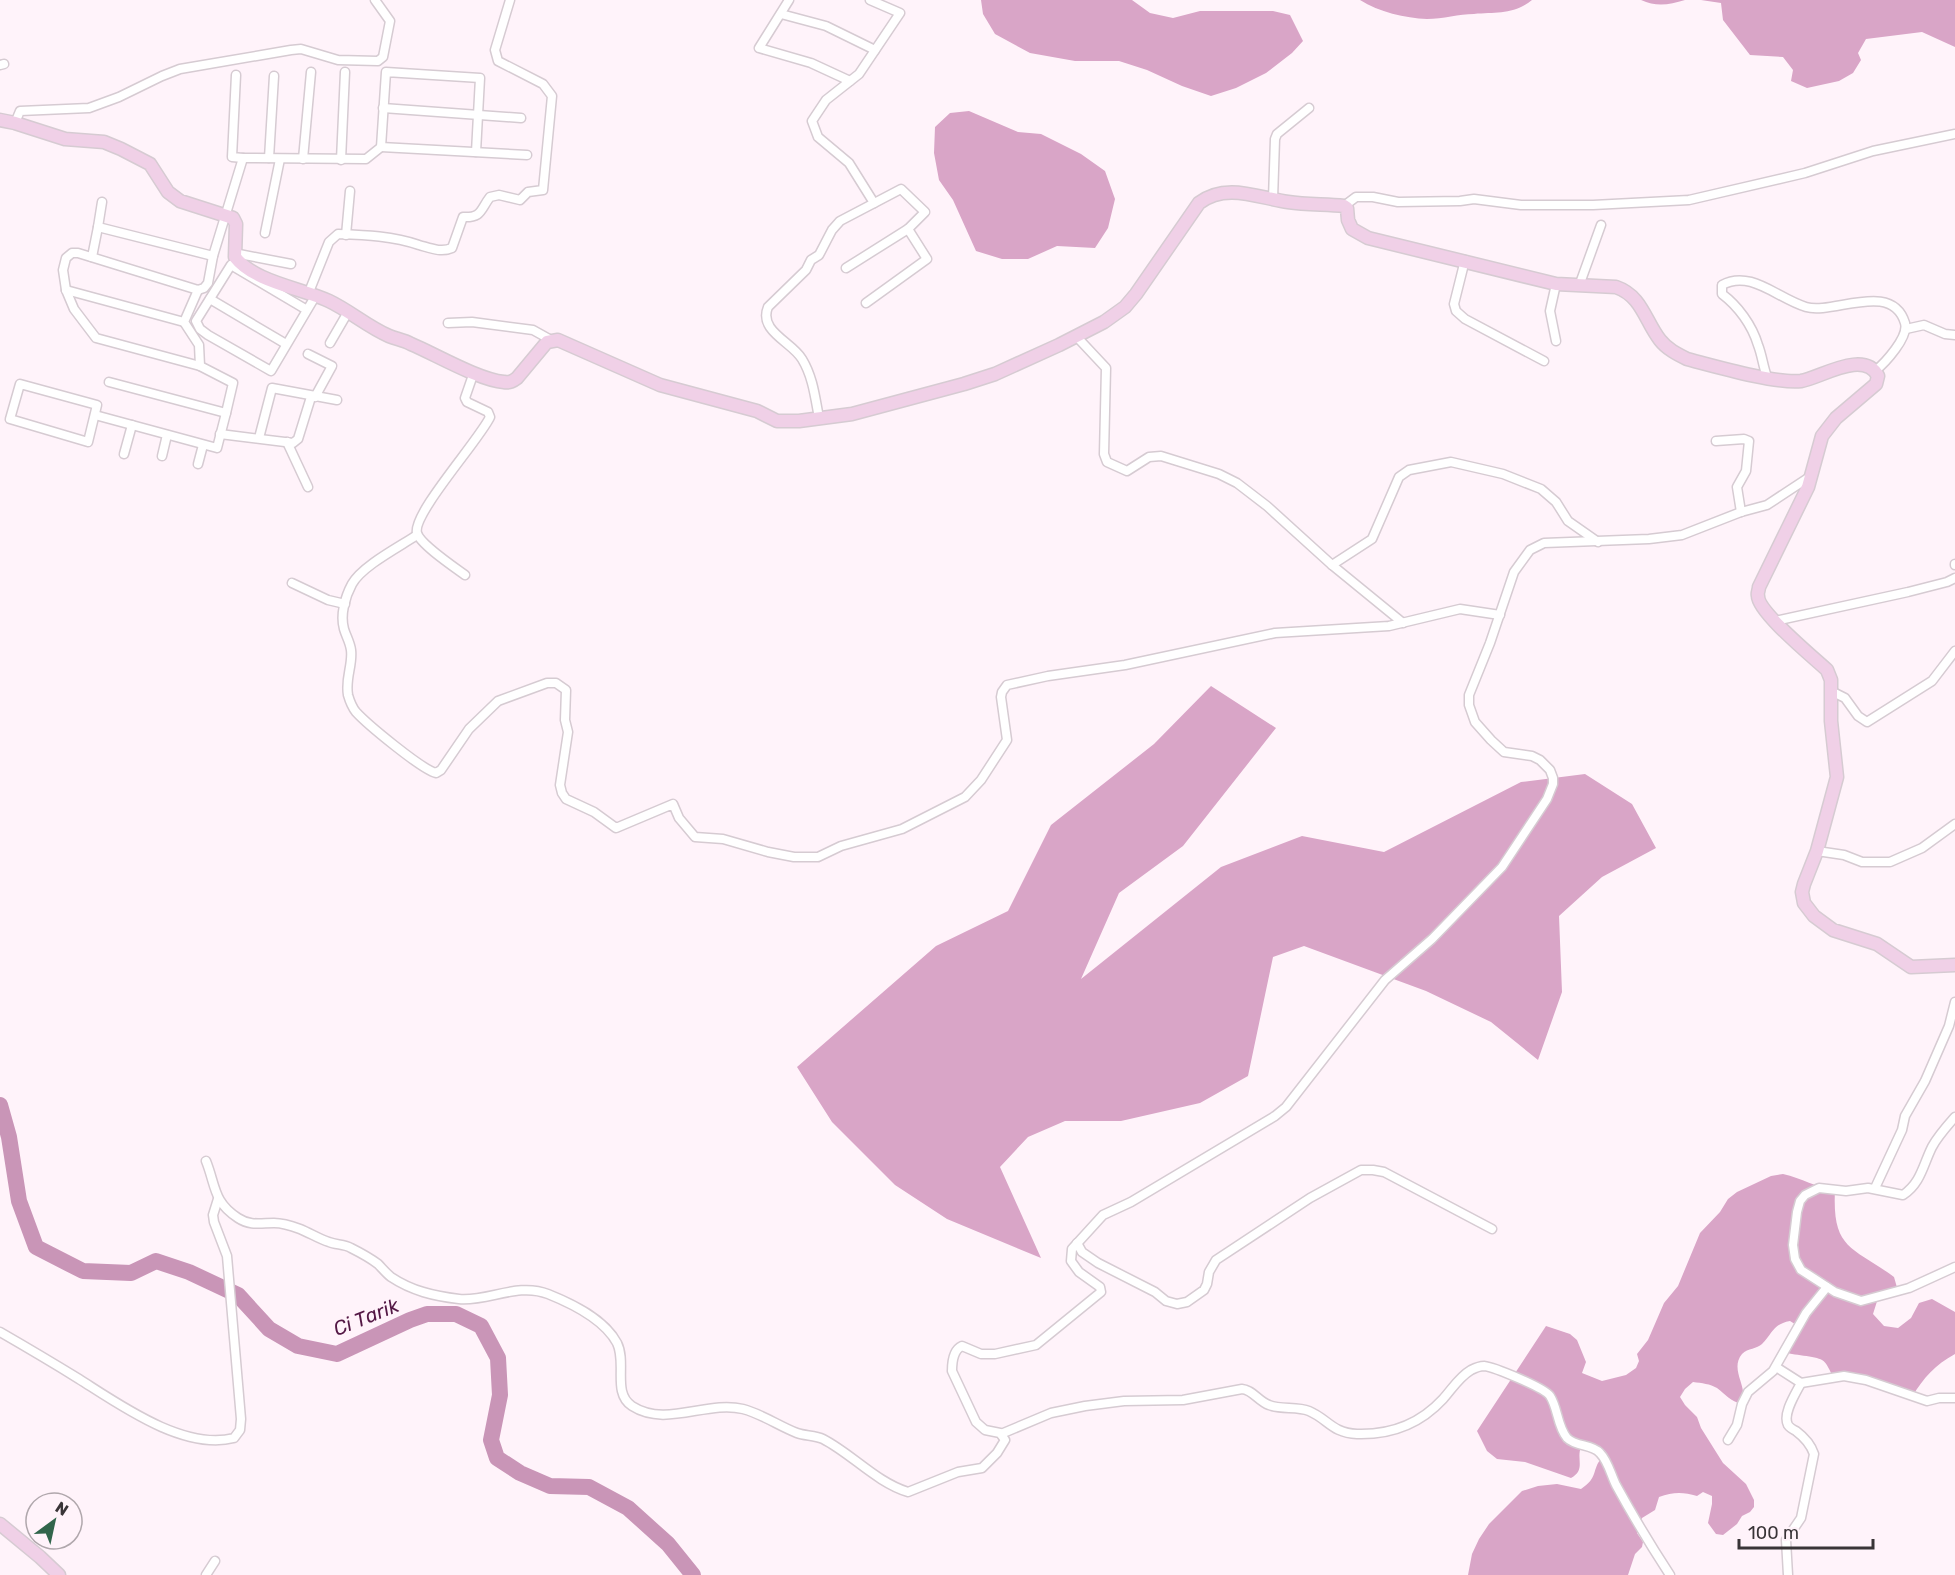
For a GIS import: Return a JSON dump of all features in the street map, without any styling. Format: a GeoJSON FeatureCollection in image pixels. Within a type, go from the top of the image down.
{"type":"FeatureCollection","features":[{"type":"Feature","properties":{"kind":"street"},"geometry":{"type":"LineString","coordinates":[[15,123],[20,111],[88,108],[119,97],[180,69],[291,50],[301,49],[338,60],[378,61],[383,57],[390,21],[375,0]]}},
{"type":"Feature","properties":{"kind":"street"},"geometry":{"type":"LineString","coordinates":[[307,310],[231,265],[196,321],[200,329],[208,335],[271,371],[307,310],[331,239],[338,234],[386,237],[448,250],[452,248],[463,217],[479,215],[490,197],[499,195],[520,200],[528,192],[543,190],[552,96],[543,84],[498,61],[495,50],[510,0]]}},
{"type":"Feature","properties":{"kind":"street"},"geometry":{"type":"LineString","coordinates":[[789,0],[759,48],[811,63],[850,81]]}},
{"type":"Feature","properties":{"kind":"street"},"geometry":{"type":"LineString","coordinates":[[870,0],[900,13],[859,74],[826,100],[812,121],[818,137],[849,163],[874,203]]}},
{"type":"Feature","properties":{"kind":"street"},"geometry":{"type":"LineString","coordinates":[[781,14],[826,26],[875,50]]}},
{"type":"Feature","properties":{"kind":"street"},"geometry":{"type":"LineString","coordinates":[[303,159],[311,72]]}},
{"type":"Feature","properties":{"kind":"street"},"geometry":{"type":"LineString","coordinates":[[341,160],[345,72]]}},
{"type":"Feature","properties":{"kind":"street"},"geometry":{"type":"LineString","coordinates":[[381,147],[386,72],[480,78],[476,152]]}},
{"type":"Feature","properties":{"kind":"street"},"geometry":{"type":"LineString","coordinates":[[236,75],[232,157],[366,159],[381,147],[527,155]]}},
{"type":"Feature","properties":{"kind":"street"},"geometry":{"type":"LineString","coordinates":[[269,158],[274,76]]}},
{"type":"Feature","properties":{"kind":"street"},"geometry":{"type":"LineString","coordinates":[[383,108],[521,118]]}},
{"type":"Feature","properties":{"kind":"street"},"geometry":{"type":"LineString","coordinates":[[1273,199],[1275,138],[1309,108]]}},
{"type":"Feature","properties":{"kind":"street"},"geometry":{"type":"LineString","coordinates":[[0,120],[65,139],[104,142],[131,153],[150,164],[168,192],[180,201],[233,218],[236,224],[234,253],[242,266],[262,277],[313,294],[388,336],[408,342],[474,372],[502,382],[512,381],[551,340]]}},
{"type":"Feature","properties":{"kind":"street"},"geometry":{"type":"LineString","coordinates":[[448,323],[471,322],[533,330],[551,340],[558,340],[607,360],[660,386],[757,411],[777,421],[799,422],[852,414],[964,384],[1019,363],[1104,322],[1125,307],[1147,280],[1194,210],[1204,199],[1219,194],[1233,193],[1300,204],[1344,206],[1356,197],[1373,196],[1398,202],[1474,199],[1521,205],[1593,205],[1689,200],[1804,173],[1873,152],[1955,134]]}},
{"type":"Feature","properties":{"kind":"street"},"geometry":{"type":"LineString","coordinates":[[95,415],[217,448],[233,383],[200,366],[96,338],[74,309],[66,290],[63,270],[66,258],[72,253],[198,290],[204,288],[208,283],[213,256],[243,158]]}},
{"type":"Feature","properties":{"kind":"street"},"geometry":{"type":"LineString","coordinates":[[265,233],[280,159]]}},
{"type":"Feature","properties":{"kind":"street"},"geometry":{"type":"LineString","coordinates":[[819,418],[812,378],[804,362],[798,353],[768,325],[766,313],[772,303],[806,270],[811,260],[819,255],[832,230],[840,221],[901,189],[925,212],[908,229],[846,268]]}},
{"type":"Feature","properties":{"kind":"street"},"geometry":{"type":"LineString","coordinates":[[346,235],[350,191]]}},
{"type":"Feature","properties":{"kind":"street"},"geometry":{"type":"LineString","coordinates":[[92,257],[102,202]]}},
{"type":"Feature","properties":{"kind":"street"},"geometry":{"type":"LineString","coordinates":[[1344,206],[1347,208],[1349,225],[1358,234],[1378,241],[1465,260],[1556,284],[1616,287],[1628,292],[1645,312],[1661,343],[1687,359],[1767,377],[1800,381],[1846,366],[1867,367],[1875,371],[1878,380],[1876,384],[1828,426],[1822,436],[1808,487],[1759,587],[1757,597],[1775,621],[1827,670],[1831,680],[1832,737],[1837,777],[1817,851],[1802,892],[1804,903],[1814,916],[1833,930],[1877,944],[1911,967],[1955,965]]}},
{"type":"Feature","properties":{"kind":"street"},"geometry":{"type":"LineString","coordinates":[[1580,286],[1601,225]]}},
{"type":"Feature","properties":{"kind":"street"},"geometry":{"type":"LineString","coordinates":[[98,227],[213,256]]}},
{"type":"Feature","properties":{"kind":"street"},"geometry":{"type":"LineString","coordinates":[[866,303],[927,259],[908,229]]}},
{"type":"Feature","properties":{"kind":"street"},"geometry":{"type":"LineString","coordinates":[[234,253],[291,264]]}},
{"type":"Feature","properties":{"kind":"street"},"geometry":{"type":"LineString","coordinates":[[1465,260],[1454,304],[1456,311],[1465,319],[1544,361]]}},
{"type":"Feature","properties":{"kind":"street"},"geometry":{"type":"LineString","coordinates":[[1767,377],[1758,345],[1745,319],[1722,294],[1722,285],[1730,280],[1751,281],[1793,302],[1816,310],[1857,301],[1880,302],[1898,311],[1903,316],[1906,328],[1899,343],[1884,364],[1875,371]]}},
{"type":"Feature","properties":{"kind":"street"},"geometry":{"type":"LineString","coordinates":[[1556,284],[1550,311],[1556,341]]}},
{"type":"Feature","properties":{"kind":"street"},"geometry":{"type":"LineString","coordinates":[[66,290],[184,322],[199,345],[200,366]]}},
{"type":"Feature","properties":{"kind":"street"},"geometry":{"type":"LineString","coordinates":[[184,322],[198,290]]}},
{"type":"Feature","properties":{"kind":"street"},"geometry":{"type":"LineString","coordinates":[[210,299],[286,345]]}},
{"type":"Feature","properties":{"kind":"street"},"geometry":{"type":"LineString","coordinates":[[330,343],[348,312]]}},
{"type":"Feature","properties":{"kind":"street"},"geometry":{"type":"LineString","coordinates":[[1906,328],[1924,325],[1945,334],[1955,335]]}},
{"type":"Feature","properties":{"kind":"street"},"geometry":{"type":"LineString","coordinates":[[1076,336],[1106,369],[1104,454],[1107,462],[1127,471],[1149,457],[1161,456],[1226,477],[1267,506],[1332,565],[1403,623]]}},
{"type":"Feature","properties":{"kind":"street"},"geometry":{"type":"LineString","coordinates":[[220,434],[293,443],[298,439],[313,397],[332,366],[308,354]]}},
{"type":"Feature","properties":{"kind":"street"},"geometry":{"type":"LineString","coordinates":[[417,535],[417,524],[420,519],[450,473],[486,427],[490,417],[488,412],[467,402],[465,398],[474,372]]}},
{"type":"Feature","properties":{"kind":"street"},"geometry":{"type":"LineString","coordinates":[[109,382],[226,413]]}},
{"type":"Feature","properties":{"kind":"street"},"geometry":{"type":"LineString","coordinates":[[20,384],[97,405],[95,415],[88,442],[9,419],[20,384]]}},
{"type":"Feature","properties":{"kind":"street"},"geometry":{"type":"LineString","coordinates":[[259,438],[272,388],[337,400]]}},
{"type":"Feature","properties":{"kind":"street"},"geometry":{"type":"LineString","coordinates":[[124,453],[132,425]]}},
{"type":"Feature","properties":{"kind":"street"},"geometry":{"type":"LineString","coordinates":[[162,456],[167,435]]}},
{"type":"Feature","properties":{"kind":"street"},"geometry":{"type":"LineString","coordinates":[[1716,441],[1744,439],[1749,441],[1746,471],[1737,487],[1741,512]]}},
{"type":"Feature","properties":{"kind":"street"},"geometry":{"type":"LineString","coordinates":[[287,442],[308,487]]}},
{"type":"Feature","properties":{"kind":"street"},"geometry":{"type":"LineString","coordinates":[[198,464],[203,444]]}},
{"type":"Feature","properties":{"kind":"street"},"geometry":{"type":"LineString","coordinates":[[1332,565],[1372,539],[1399,477],[1409,470],[1451,462],[1503,474],[1541,489],[1556,502],[1568,521],[1599,542]]}},
{"type":"Feature","properties":{"kind":"street"},"geometry":{"type":"LineString","coordinates":[[1670,1575],[1638,1525],[1604,1459],[1594,1449],[1568,1438],[1545,1390],[1498,1369],[1484,1366],[1473,1368],[1462,1377],[1445,1398],[1417,1422],[1398,1429],[1373,1433],[1355,1434],[1341,1431],[1307,1410],[1270,1406],[1250,1391],[1242,1389],[1183,1400],[1124,1401],[1085,1406],[1051,1413],[1001,1434],[985,1430],[975,1422],[952,1371],[954,1355],[961,1346],[981,1354],[995,1354],[1036,1345],[1099,1293],[1100,1287],[1073,1265],[1071,1253],[1077,1243],[1106,1212],[1131,1202],[1275,1116],[1286,1107],[1385,980],[1432,939],[1479,891],[1502,867],[1523,838],[1547,799],[1553,784],[1550,770],[1532,756],[1504,752],[1475,722],[1469,705],[1471,688],[1500,615],[1514,572],[1523,557],[1530,550],[1544,543],[1599,542],[1682,535],[1773,502],[1810,476]]}},
{"type":"Feature","properties":{"kind":"street"},"geometry":{"type":"LineString","coordinates":[[417,535],[465,575]]}},
{"type":"Feature","properties":{"kind":"street"},"geometry":{"type":"LineString","coordinates":[[417,535],[364,570],[352,583],[345,604],[344,628],[352,654],[347,683],[351,704],[367,722],[436,773],[441,770],[469,729],[498,701],[552,683],[566,690],[567,695],[565,710],[568,732],[560,789],[566,799],[594,812],[616,828],[673,804],[679,818],[695,837],[723,839],[768,852],[808,859],[818,857],[841,846],[902,829],[965,797],[981,780],[1007,740],[1001,697],[1007,685],[1048,676],[1125,665],[1275,633],[1389,626],[1460,609],[1500,615]]}},
{"type":"Feature","properties":{"kind":"street"},"geometry":{"type":"LineString","coordinates":[[1775,621],[1908,592],[1955,578]]}},
{"type":"Feature","properties":{"kind":"street"},"geometry":{"type":"LineString","coordinates":[[292,583],[328,600],[345,604]]}},
{"type":"Feature","properties":{"kind":"street"},"geometry":{"type":"LineString","coordinates":[[1831,691],[1845,698],[1858,716],[1867,722],[1932,681],[1955,651]]}},
{"type":"Feature","properties":{"kind":"street"},"geometry":{"type":"LineString","coordinates":[[1817,851],[1844,855],[1862,862],[1890,862],[1922,848],[1955,824]]}},
{"type":"Feature","properties":{"kind":"street"},"geometry":{"type":"LineString","coordinates":[[1875,1188],[1902,1130],[1905,1116],[1925,1081],[1949,1026],[1955,1002]]}},
{"type":"Feature","properties":{"kind":"street"},"geometry":{"type":"LineString","coordinates":[[1955,1117],[1936,1140],[1924,1171],[1912,1189],[1903,1195],[1875,1188],[1846,1191],[1819,1188],[1805,1195],[1800,1201],[1793,1245],[1795,1258],[1801,1270],[1835,1293],[1855,1299],[1867,1300],[1909,1288],[1955,1267]]}},
{"type":"Feature","properties":{"kind":"street"},"geometry":{"type":"LineString","coordinates":[[206,1161],[218,1198],[232,1214],[241,1220],[254,1224],[286,1225],[330,1243],[350,1247],[378,1264],[390,1276],[426,1294],[462,1299],[501,1292],[546,1293],[595,1319],[609,1331],[618,1345],[621,1356],[622,1395],[627,1402],[643,1412],[660,1415],[723,1407],[746,1410],[798,1433],[822,1438],[889,1483],[908,1492],[989,1464],[1003,1446],[1005,1440],[1001,1434]]}},
{"type":"Feature","properties":{"kind":"street"},"geometry":{"type":"LineString","coordinates":[[1077,1243],[1082,1252],[1098,1263],[1177,1305],[1187,1302],[1204,1290],[1211,1266],[1222,1256],[1310,1198],[1361,1170],[1384,1172],[1492,1229]]}},
{"type":"Feature","properties":{"kind":"street"},"geometry":{"type":"LineString","coordinates":[[0,1332],[141,1416],[184,1434],[219,1441],[234,1438],[238,1435],[242,1424],[225,1249],[213,1215],[218,1198]]}},
{"type":"Feature","properties":{"kind":"street"},"geometry":{"type":"LineString","coordinates":[[1728,1440],[1737,1425],[1742,1404],[1748,1392],[1776,1367],[1806,1313],[1827,1287]]}},
{"type":"Feature","properties":{"kind":"street"},"geometry":{"type":"LineString","coordinates":[[1776,1367],[1801,1383],[1844,1376],[1866,1380],[1927,1401],[1955,1398]]}},
{"type":"Feature","properties":{"kind":"street"},"geometry":{"type":"LineString","coordinates":[[1788,1575],[1786,1540],[1801,1518],[1814,1454],[1810,1445],[1787,1423],[1791,1403],[1801,1383]]}},
{"type":"Feature","properties":{"kind":"street"},"geometry":{"type":"LineString","coordinates":[[0,1524],[59,1575]]}},
{"type":"Feature","properties":{"kind":"street"},"geometry":{"type":"LineString","coordinates":[[206,1575],[215,1561]]}},
{"type":"Feature","properties":{"kind":"shaded area"},"geometry":{"type":"Polygon","coordinates":[[[981,0],[1132,0],[1150,13],[1173,18],[1200,11],[1273,11],[1290,15],[1303,41],[1292,53],[1266,73],[1236,88],[1211,96],[1119,61],[1075,61],[1030,53],[995,34],[983,14],[981,0]]]}},
{"type":"Feature","properties":{"kind":"shaded area"},"geometry":{"type":"Polygon","coordinates":[[[1360,0],[1532,0],[1505,12],[1427,19],[1392,14],[1360,0]]]}},
{"type":"Feature","properties":{"kind":"shaded area"},"geometry":{"type":"Polygon","coordinates":[[[1641,0],[1685,0],[1652,4],[1641,0]]]}},
{"type":"Feature","properties":{"kind":"shaded area"},"geometry":{"type":"Polygon","coordinates":[[[1701,0],[1955,0],[1955,47],[1922,32],[1866,39],[1858,53],[1861,60],[1853,73],[1839,81],[1807,88],[1791,81],[1793,70],[1783,57],[1750,55],[1723,20],[1721,3],[1701,0]]]}},
{"type":"Feature","properties":{"kind":"shaded area"},"geometry":{"type":"Polygon","coordinates":[[[969,111],[1018,132],[1041,134],[1081,154],[1105,171],[1115,199],[1108,228],[1095,248],[1057,246],[1028,259],[1002,259],[976,251],[953,200],[939,180],[934,153],[935,127],[950,113],[969,111]]]}},
{"type":"Feature","properties":{"kind":"shaded area"},"geometry":{"type":"Polygon","coordinates":[[[1211,686],[1276,728],[1183,846],[1119,893],[1081,979],[1221,867],[1302,836],[1384,852],[1521,782],[1585,774],[1632,804],[1656,848],[1602,877],[1559,916],[1562,992],[1538,1060],[1491,1022],[1426,991],[1304,946],[1273,957],[1248,1076],[1200,1103],[1121,1121],[1065,1121],[1028,1137],[1000,1167],[1041,1258],[947,1219],[895,1185],[832,1122],[797,1067],[936,946],[1008,911],[1051,825],[1154,744],[1211,686]]]}},
{"type":"Feature","properties":{"kind":"shaded area"},"geometry":{"type":"Polygon","coordinates":[[[1783,1174],[1835,1190],[1835,1210],[1841,1236],[1856,1252],[1894,1277],[1898,1291],[1879,1295],[1873,1314],[1884,1326],[1898,1328],[1911,1318],[1919,1303],[1932,1299],[1955,1312],[1955,1354],[1930,1372],[1912,1397],[1866,1380],[1833,1377],[1822,1360],[1783,1352],[1798,1326],[1790,1321],[1780,1324],[1762,1344],[1744,1352],[1739,1360],[1738,1372],[1743,1391],[1742,1404],[1717,1388],[1693,1382],[1680,1397],[1697,1417],[1701,1428],[1723,1463],[1746,1484],[1754,1500],[1754,1507],[1742,1516],[1737,1524],[1723,1535],[1716,1534],[1708,1523],[1712,1496],[1703,1492],[1697,1496],[1683,1493],[1669,1494],[1659,1497],[1655,1510],[1642,1518],[1637,1533],[1643,1542],[1642,1547],[1635,1554],[1628,1575],[1468,1575],[1472,1554],[1479,1539],[1489,1524],[1522,1491],[1557,1484],[1581,1489],[1593,1477],[1602,1457],[1581,1447],[1579,1468],[1576,1475],[1571,1478],[1525,1462],[1497,1459],[1487,1451],[1477,1431],[1546,1326],[1570,1334],[1577,1340],[1586,1362],[1582,1373],[1602,1381],[1626,1375],[1636,1368],[1639,1361],[1637,1354],[1648,1340],[1664,1303],[1678,1286],[1700,1233],[1720,1212],[1728,1199],[1737,1192],[1771,1176],[1783,1174]]]}},
{"type":"Feature","properties":{"kind":"waterway","name":"Ci Tarik"},"geometry":{"type":"LineString","coordinates":[[0,1105],[9,1137],[19,1201],[36,1247],[83,1271],[131,1273],[156,1261],[189,1272],[238,1295],[269,1329],[298,1346],[337,1354],[427,1314],[456,1314],[481,1326],[498,1358],[500,1395],[491,1440],[497,1458],[520,1473],[550,1486],[589,1487],[628,1508],[668,1544],[693,1575]]}}]}
